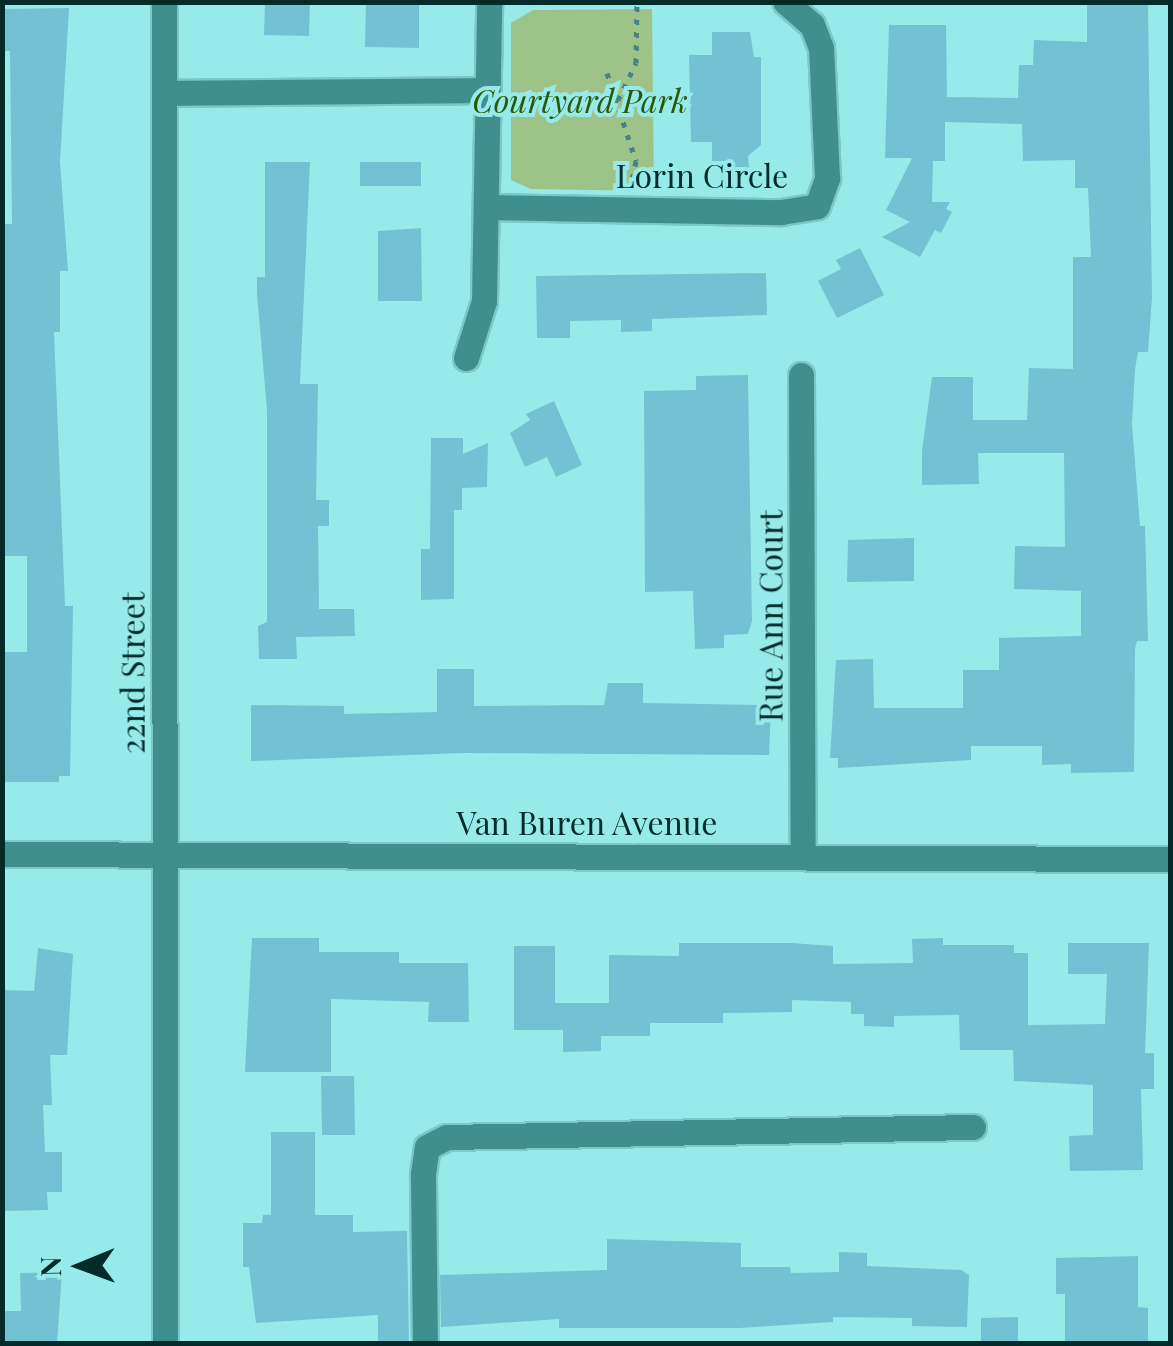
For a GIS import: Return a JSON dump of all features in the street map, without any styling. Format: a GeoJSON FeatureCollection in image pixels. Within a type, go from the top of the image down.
{"type":"FeatureCollection","features":[{"type":"Feature","properties":{"kind":"street","name":"22nd Street"},"geometry":{"type":"LineString","coordinates":[[164,2],[165,1344]]}},
{"type":"Feature","properties":{"kind":"street"},"geometry":{"type":"LineString","coordinates":[[466,358],[484,301],[489,2]]}},
{"type":"Feature","properties":{"kind":"street","name":"Lorin Circle"},"geometry":{"type":"LineString","coordinates":[[486,207],[781,212],[817,206],[827,178],[821,48],[812,26],[786,2]]}},
{"type":"Feature","properties":{"kind":"street"},"geometry":{"type":"LineString","coordinates":[[164,93],[486,90]]}},
{"type":"Feature","properties":{"kind":"street","name":"Rue Ann Court"},"geometry":{"type":"LineString","coordinates":[[801,375],[804,856]]}},
{"type":"Feature","properties":{"kind":"street","name":"Van Buren Avenue"},"geometry":{"type":"LineString","coordinates":[[2,854],[1170,859]]}},
{"type":"Feature","properties":{"kind":"street"},"geometry":{"type":"LineString","coordinates":[[425,1344],[423,1174],[426,1148],[446,1136],[973,1127]]}},
{"type":"Feature","properties":{"kind":"path"},"geometry":{"type":"LineString","coordinates":[[617,102],[636,63],[638,2]]}},
{"type":"Feature","properties":{"kind":"path"},"geometry":{"type":"LineString","coordinates":[[607,73],[636,160],[626,208]]}},
{"type":"Feature","properties":{"kind":"green space","name":"Courtyard Park"},"geometry":{"type":"Polygon","coordinates":[[[652,9],[654,191],[531,189],[511,180],[511,23],[533,10],[652,9]]]}},
{"type":"Feature","properties":{"kind":"building"},"geometry":{"type":"Polygon","coordinates":[[[265,2],[310,2],[309,36],[264,35],[265,2]]]}},
{"type":"Feature","properties":{"kind":"building"},"geometry":{"type":"Polygon","coordinates":[[[366,2],[419,2],[419,48],[365,47],[366,2]]]}},
{"type":"Feature","properties":{"kind":"building"},"geometry":{"type":"Polygon","coordinates":[[[1087,3],[1148,4],[1152,298],[1148,352],[1138,352],[1135,369],[1132,424],[1140,526],[1145,526],[1148,641],[1137,641],[1135,649],[1134,772],[1071,773],[1071,764],[1042,765],[1042,746],[971,746],[971,760],[838,768],[838,758],[830,758],[836,660],[873,659],[874,708],[963,708],[963,670],[999,670],[999,638],[1081,636],[1081,591],[1014,589],[1015,546],[1065,547],[1064,453],[978,453],[979,484],[922,485],[922,451],[932,377],[973,377],[973,420],[1027,420],[1029,368],[1073,369],[1073,257],[1091,257],[1088,188],[1075,188],[1075,160],[1023,161],[1022,124],[945,122],[945,161],[933,161],[932,202],[950,202],[946,209],[952,212],[941,233],[935,230],[920,257],[882,237],[910,222],[886,210],[912,158],[885,158],[889,25],[946,25],[947,97],[1018,98],[1019,65],[1033,65],[1034,40],[1087,42],[1087,3]]]}},
{"type":"Feature","properties":{"kind":"building"},"geometry":{"type":"Polygon","coordinates":[[[69,8],[60,162],[68,271],[60,271],[60,332],[54,332],[65,606],[73,606],[70,776],[59,776],[59,782],[2,782],[2,652],[27,652],[27,556],[2,556],[2,224],[12,224],[10,51],[2,51],[2,9],[69,8]]]}},
{"type":"Feature","properties":{"kind":"building"},"geometry":{"type":"Polygon","coordinates":[[[712,32],[750,32],[754,57],[761,57],[761,145],[748,156],[749,168],[712,169],[712,142],[691,142],[689,55],[712,55],[712,32]]]}},
{"type":"Feature","properties":{"kind":"building"},"geometry":{"type":"Polygon","coordinates":[[[265,162],[310,162],[300,384],[318,384],[316,500],[329,500],[329,526],[318,526],[319,609],[354,609],[355,636],[296,637],[297,659],[259,659],[258,626],[267,622],[267,410],[257,294],[257,277],[265,277],[265,162]]]}},
{"type":"Feature","properties":{"kind":"building"},"geometry":{"type":"Polygon","coordinates":[[[360,162],[421,162],[421,186],[360,186],[360,162]]]}},
{"type":"Feature","properties":{"kind":"building"},"geometry":{"type":"Polygon","coordinates":[[[421,228],[422,301],[378,301],[378,231],[421,228]]]}},
{"type":"Feature","properties":{"kind":"building"},"geometry":{"type":"Polygon","coordinates":[[[860,248],[884,295],[837,318],[818,281],[841,269],[836,260],[860,248]]]}},
{"type":"Feature","properties":{"kind":"building"},"geometry":{"type":"Polygon","coordinates":[[[766,273],[767,315],[652,319],[652,331],[621,332],[621,320],[570,321],[570,338],[537,338],[536,276],[766,273]]]}},
{"type":"Feature","properties":{"kind":"building"},"geometry":{"type":"Polygon","coordinates":[[[748,375],[752,621],[748,634],[724,635],[724,648],[695,649],[693,591],[645,592],[644,391],[696,390],[696,376],[748,375]]]}},
{"type":"Feature","properties":{"kind":"building"},"geometry":{"type":"Polygon","coordinates":[[[554,401],[582,465],[556,477],[547,457],[525,467],[510,433],[530,420],[526,414],[554,401]]]}},
{"type":"Feature","properties":{"kind":"building"},"geometry":{"type":"Polygon","coordinates":[[[431,438],[463,438],[463,454],[488,443],[487,487],[462,488],[462,510],[454,510],[454,599],[421,600],[421,549],[430,549],[431,438]]]}},
{"type":"Feature","properties":{"kind":"building"},"geometry":{"type":"Polygon","coordinates":[[[914,538],[914,581],[847,582],[848,540],[914,538]]]}},
{"type":"Feature","properties":{"kind":"building"},"geometry":{"type":"Polygon","coordinates":[[[437,669],[474,669],[474,706],[604,705],[608,683],[643,683],[643,703],[771,705],[769,755],[462,753],[251,761],[251,705],[344,706],[344,714],[437,712],[437,669]]]}},
{"type":"Feature","properties":{"kind":"building"},"geometry":{"type":"Polygon","coordinates":[[[252,938],[319,938],[319,952],[399,952],[399,963],[468,963],[469,1022],[428,1022],[429,1002],[331,999],[331,1072],[245,1072],[252,938]]]}},
{"type":"Feature","properties":{"kind":"building"},"geometry":{"type":"Polygon","coordinates":[[[943,938],[943,945],[1014,945],[1014,953],[1028,953],[1028,1025],[1105,1024],[1107,974],[1068,974],[1068,943],[1149,943],[1145,1053],[1154,1053],[1154,1089],[1141,1089],[1143,1170],[1070,1171],[1069,1136],[1093,1135],[1093,1085],[1014,1081],[1013,1050],[960,1050],[959,1015],[894,1016],[894,1027],[864,1026],[864,1014],[851,1014],[851,1002],[792,1000],[792,1012],[723,1013],[723,1023],[650,1023],[650,1036],[601,1036],[601,1051],[563,1052],[563,1030],[514,1030],[514,946],[555,946],[555,1003],[609,1003],[609,955],[679,956],[679,943],[791,943],[833,946],[833,964],[913,963],[912,939],[943,938]]]}},
{"type":"Feature","properties":{"kind":"building"},"geometry":{"type":"Polygon","coordinates":[[[38,948],[73,954],[67,1055],[50,1055],[52,1105],[43,1105],[45,1152],[62,1152],[62,1192],[47,1192],[48,1210],[2,1211],[2,990],[34,991],[38,948]]]}},
{"type":"Feature","properties":{"kind":"building"},"geometry":{"type":"Polygon","coordinates":[[[321,1076],[354,1076],[355,1135],[322,1135],[321,1076]]]}},
{"type":"Feature","properties":{"kind":"building"},"geometry":{"type":"Polygon","coordinates":[[[271,1132],[315,1132],[315,1215],[353,1215],[353,1232],[407,1231],[409,1343],[378,1343],[378,1315],[256,1323],[249,1267],[243,1267],[243,1223],[262,1223],[263,1215],[271,1215],[271,1132]]]}},
{"type":"Feature","properties":{"kind":"building"},"geometry":{"type":"Polygon","coordinates":[[[607,1239],[741,1243],[741,1267],[790,1267],[791,1273],[839,1272],[839,1252],[867,1253],[867,1266],[961,1270],[969,1275],[967,1327],[912,1326],[912,1318],[833,1317],[833,1322],[739,1328],[559,1328],[559,1319],[441,1327],[440,1275],[607,1270],[607,1239]]]}},
{"type":"Feature","properties":{"kind":"building"},"geometry":{"type":"Polygon","coordinates":[[[1138,1256],[1138,1307],[1148,1308],[1148,1344],[1065,1344],[1065,1294],[1056,1294],[1056,1258],[1138,1256]]]}},
{"type":"Feature","properties":{"kind":"building"},"geometry":{"type":"Polygon","coordinates":[[[62,1272],[57,1344],[2,1344],[2,1311],[21,1311],[20,1273],[62,1272]]]}},
{"type":"Feature","properties":{"kind":"building"},"geometry":{"type":"Polygon","coordinates":[[[1018,1317],[1018,1344],[981,1344],[981,1318],[1018,1317]]]}}]}
